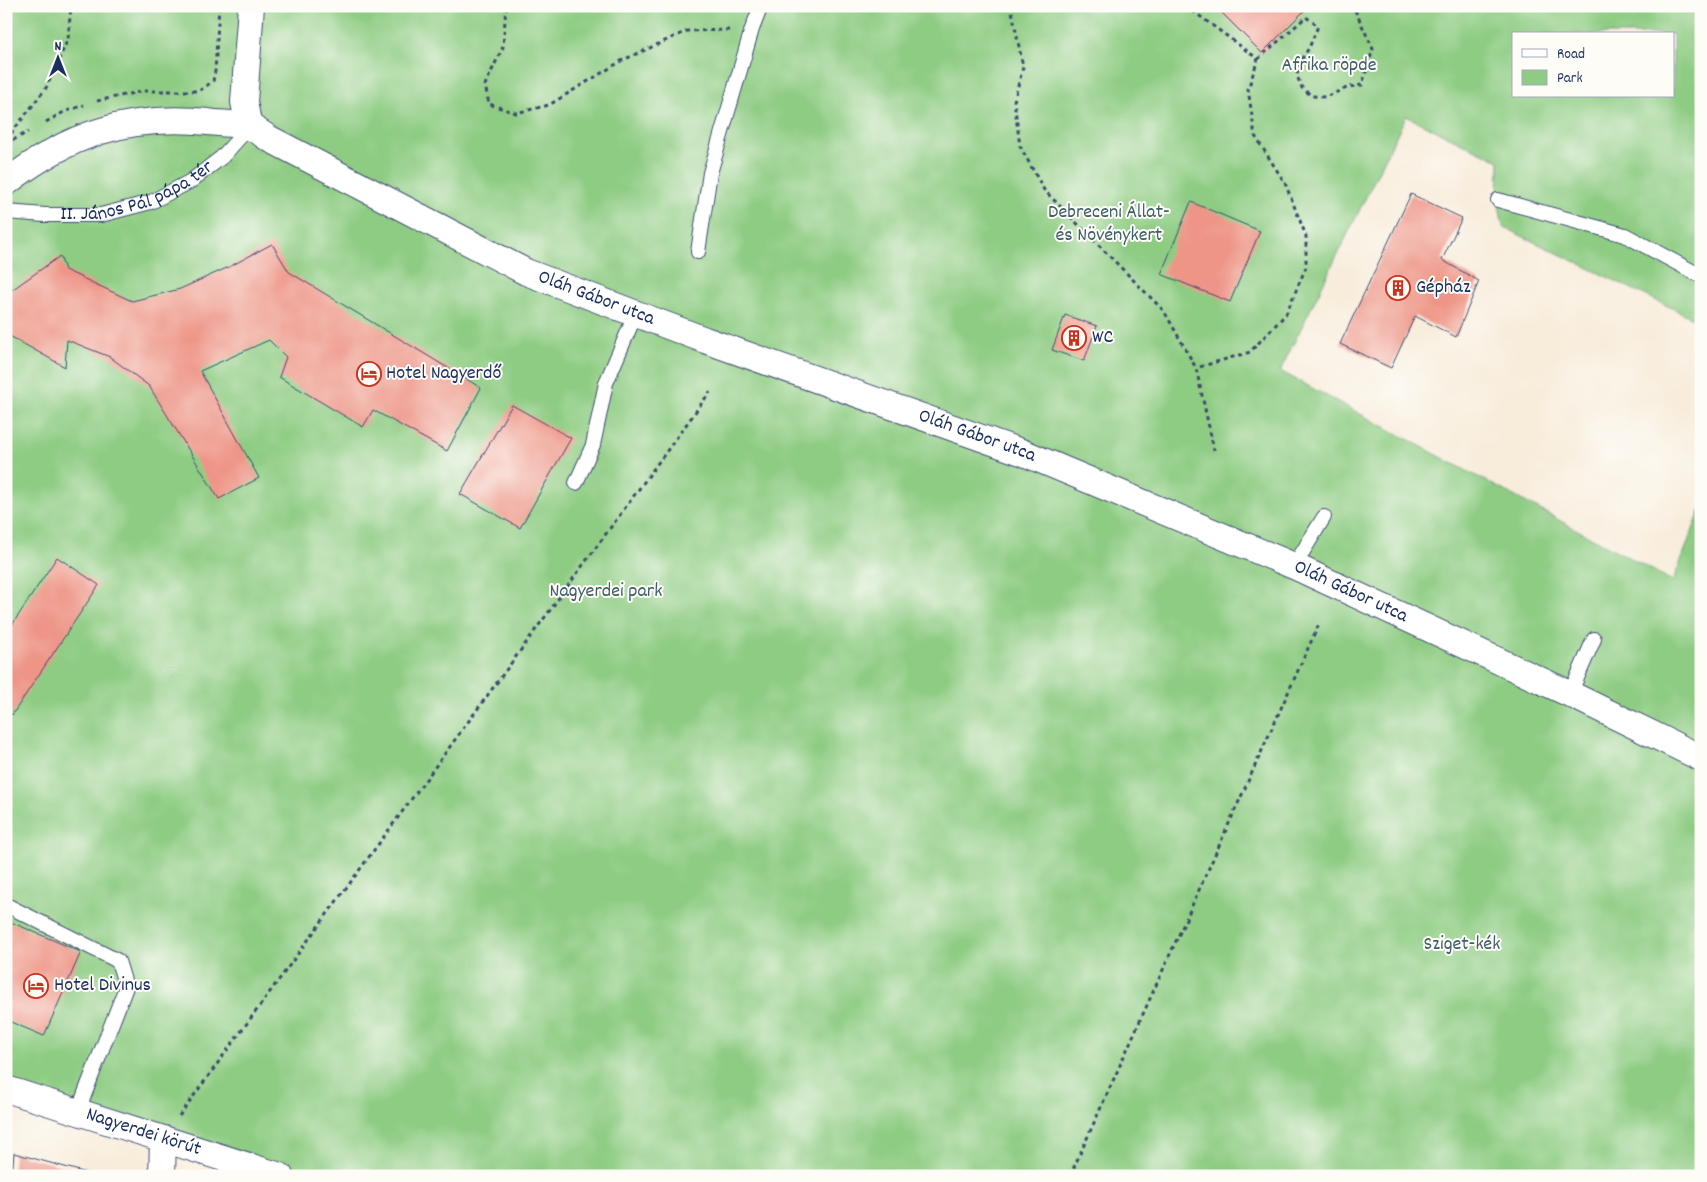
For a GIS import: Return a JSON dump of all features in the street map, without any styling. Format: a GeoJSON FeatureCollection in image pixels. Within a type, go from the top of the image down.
{"type":"FeatureCollection","features":[{"type":"Feature","properties":{"kind":"street"},"geometry":{"type":"LineString","coordinates":[[249,127],[244,102],[251,6]]}},
{"type":"Feature","properties":{"kind":"street","name":"II. János Pál pápa tér"},"geometry":{"type":"LineString","coordinates":[[6,183],[55,149],[93,133],[132,123],[185,120],[249,127]]}},
{"type":"Feature","properties":{"kind":"street","name":"Oláh Gábor utca"},"geometry":{"type":"LineString","coordinates":[[249,127],[526,272],[723,346],[1024,453],[1294,566],[1570,694],[1701,758]]}},
{"type":"Feature","properties":{"kind":"street","name":"Nagyerdei körút"},"geometry":{"type":"LineString","coordinates":[[6,1089],[280,1176]]}},
{"type":"Feature","properties":{"kind":"street"},"geometry":{"type":"LineString","coordinates":[[162,1138],[162,1176]]}},
{"type":"Feature","properties":{"kind":"lane"},"geometry":{"type":"LineString","coordinates":[[698,252],[710,173],[752,29],[761,6]]}},
{"type":"Feature","properties":{"kind":"lane","name":"II. János Pál pápa tér"},"geometry":{"type":"LineString","coordinates":[[6,212],[46,215],[101,215],[151,202],[191,181],[222,157],[249,127]]}},
{"type":"Feature","properties":{"kind":"lane"},"geometry":{"type":"LineString","coordinates":[[1498,200],[1625,236],[1701,276]]}},
{"type":"Feature","properties":{"kind":"lane"},"geometry":{"type":"LineString","coordinates":[[576,483],[593,445],[606,383],[636,313]]}},
{"type":"Feature","properties":{"kind":"lane"},"geometry":{"type":"LineString","coordinates":[[1294,566],[1324,517]]}},
{"type":"Feature","properties":{"kind":"lane"},"geometry":{"type":"LineString","coordinates":[[1570,694],[1594,639]]}},
{"type":"Feature","properties":{"kind":"lane"},"geometry":{"type":"LineString","coordinates":[[6,906],[118,961],[126,987],[78,1111]]}},
{"type":"Feature","properties":{"kind":"path"},"geometry":{"type":"LineString","coordinates":[[6,142],[46,88],[68,38],[71,6]]}},
{"type":"Feature","properties":{"kind":"path"},"geometry":{"type":"LineString","coordinates":[[39,125],[64,112],[110,97],[143,91],[199,91],[213,81],[216,71],[220,6]]}},
{"type":"Feature","properties":{"kind":"path"},"geometry":{"type":"LineString","coordinates":[[506,6],[504,48],[485,85],[489,104],[516,113],[549,105],[623,60],[687,32],[752,29]]}},
{"type":"Feature","properties":{"kind":"path"},"geometry":{"type":"LineString","coordinates":[[1011,6],[1023,67],[1014,101],[1020,146],[1044,190],[1164,311],[1196,368],[1214,450]]}},
{"type":"Feature","properties":{"kind":"path"},"geometry":{"type":"LineString","coordinates":[[1186,6],[1258,59]]}},
{"type":"Feature","properties":{"kind":"path"},"geometry":{"type":"LineString","coordinates":[[1196,368],[1250,352],[1286,314],[1306,266],[1306,236],[1285,183],[1255,136],[1248,89],[1258,59],[1306,17],[1318,26],[1309,48],[1299,63],[1297,76],[1302,88],[1312,96],[1325,97],[1349,87],[1362,85],[1373,49],[1353,6]]}},
{"type":"Feature","properties":{"kind":"path"},"geometry":{"type":"LineString","coordinates":[[6,142],[31,130]]}},
{"type":"Feature","properties":{"kind":"path"},"geometry":{"type":"LineString","coordinates":[[162,1138],[710,392]]}},
{"type":"Feature","properties":{"kind":"path"},"geometry":{"type":"LineString","coordinates":[[1070,1176],[1319,624]]}},
{"type":"Feature","properties":{"kind":"green space","name":"Nagyerdei park"},"geometry":{"type":"Polygon","coordinates":[[[6,6],[1701,6],[1701,322],[1503,227],[1498,200],[1499,161],[1406,116],[1280,371],[1673,581],[1701,509],[1701,1176],[280,1176],[6,1089],[6,6]]]}},
{"type":"Feature","properties":{"kind":"building"},"geometry":{"type":"Polygon","coordinates":[[[1215,6],[1309,6],[1262,53],[1215,6]]]}},
{"type":"Feature","properties":{"kind":"building","name":"Gépház"},"geometry":{"type":"Polygon","coordinates":[[[1411,194],[1462,218],[1442,260],[1479,281],[1456,337],[1415,316],[1391,368],[1340,344],[1411,194]]]}},
{"type":"Feature","properties":{"kind":"building"},"geometry":{"type":"Polygon","coordinates":[[[1191,202],[1260,231],[1230,302],[1161,274],[1191,202]]]}},
{"type":"Feature","properties":{"kind":"building","name":"Hotel Nagyerdő"},"geometry":{"type":"Polygon","coordinates":[[[272,244],[289,272],[481,388],[447,451],[373,410],[363,427],[279,377],[286,357],[269,340],[200,371],[259,478],[219,499],[149,386],[110,357],[67,340],[65,367],[6,334],[6,294],[60,256],[65,270],[132,301],[180,289],[229,267],[272,244]]]}},
{"type":"Feature","properties":{"kind":"building","name":"WC"},"geometry":{"type":"Polygon","coordinates":[[[1065,315],[1097,326],[1084,361],[1052,350],[1065,315]]]}},
{"type":"Feature","properties":{"kind":"building"},"geometry":{"type":"Polygon","coordinates":[[[512,405],[571,438],[520,528],[460,494],[512,405]]]}},
{"type":"Feature","properties":{"kind":"building"},"geometry":{"type":"Polygon","coordinates":[[[57,557],[99,585],[12,715],[6,710],[6,634],[57,557]]]}},
{"type":"Feature","properties":{"kind":"building","name":"Hotel Divinus"},"geometry":{"type":"Polygon","coordinates":[[[6,920],[81,952],[44,1036],[6,1020],[6,920]]]}},
{"type":"Feature","properties":{"kind":"building"},"geometry":{"type":"Polygon","coordinates":[[[14,1153],[94,1175],[94,1176],[12,1176],[14,1153]]]}},
{"type":"Feature","properties":{"kind":"place","name":"Gépház"},"geometry":{"type":"Point","coordinates":[1398,288]}},
{"type":"Feature","properties":{"kind":"place","name":"WC"},"geometry":{"type":"Point","coordinates":[1074,338]}},
{"type":"Feature","properties":{"kind":"place","name":"Hotel Nagyerdő"},"geometry":{"type":"Point","coordinates":[369,374]}},
{"type":"Feature","properties":{"kind":"place","name":"Hotel Divinus"},"geometry":{"type":"Point","coordinates":[36,986]}},
{"type":"Feature","properties":{"kind":"park label","name":"Afrika röpde"},"geometry":{"type":"Point","coordinates":[1329,66]}},
{"type":"Feature","properties":{"kind":"park label","name":"Debreceni Állat- és Növénykert"},"geometry":{"type":"Point","coordinates":[1109,224]}},
{"type":"Feature","properties":{"kind":"park label","name":"Sziget-kék"},"geometry":{"type":"Point","coordinates":[1462,945]}}]}
